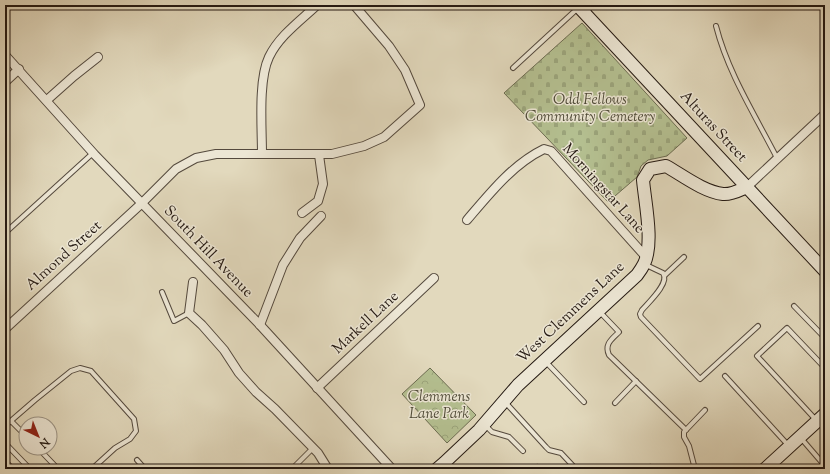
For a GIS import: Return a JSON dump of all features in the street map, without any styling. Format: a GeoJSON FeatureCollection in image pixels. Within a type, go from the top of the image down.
{"type":"FeatureCollection","features":[{"type":"Feature","properties":{"kind":"street"},"geometry":{"type":"LineString","coordinates":[[262,154],[263,83],[265,67],[282,37],[317,5]]}},
{"type":"Feature","properties":{"kind":"street","name":"Almond Street"},"geometry":{"type":"LineString","coordinates":[[5,328],[141,204],[176,169],[196,158],[216,154],[332,154],[364,146],[384,137],[420,104],[401,64],[389,46],[354,5]]}},
{"type":"Feature","properties":{"kind":"street","name":"Alturas Street"},"geometry":{"type":"LineString","coordinates":[[584,7],[825,271]]}},
{"type":"Feature","properties":{"kind":"street","name":"South Hill Avenue"},"geometry":{"type":"LineString","coordinates":[[5,55],[93,153],[260,325],[392,469]]}},
{"type":"Feature","properties":{"kind":"street"},"geometry":{"type":"LineString","coordinates":[[47,100],[98,57]]}},
{"type":"Feature","properties":{"kind":"street"},"geometry":{"type":"LineString","coordinates":[[5,82],[19,69]]}},
{"type":"Feature","properties":{"kind":"street","name":"West Clemmens Lane"},"geometry":{"type":"LineString","coordinates":[[444,467],[504,400],[545,360],[638,275],[645,261],[649,237],[643,180],[650,169],[666,166],[709,190],[724,194],[739,191],[747,187],[825,114]]}},
{"type":"Feature","properties":{"kind":"street","name":"Morningstar Lane"},"geometry":{"type":"LineString","coordinates":[[467,220],[496,186],[531,155],[544,149],[551,151],[645,261]]}},
{"type":"Feature","properties":{"kind":"street"},"geometry":{"type":"LineString","coordinates":[[302,213],[318,201],[323,184],[319,155]]}},
{"type":"Feature","properties":{"kind":"street"},"geometry":{"type":"LineString","coordinates":[[260,325],[283,265],[300,238],[321,216]]}},
{"type":"Feature","properties":{"kind":"street","name":"Markell Lane"},"geometry":{"type":"LineString","coordinates":[[317,388],[434,278]]}},
{"type":"Feature","properties":{"kind":"street"},"geometry":{"type":"LineString","coordinates":[[193,282],[189,313],[224,350],[239,373],[256,392],[314,448],[325,468]]}},
{"type":"Feature","properties":{"kind":"street"},"geometry":{"type":"LineString","coordinates":[[771,467],[789,447],[821,417]]}},
{"type":"Feature","properties":{"kind":"lane"},"geometry":{"type":"LineString","coordinates":[[513,68],[584,7]]}},
{"type":"Feature","properties":{"kind":"lane"},"geometry":{"type":"LineString","coordinates":[[716,26],[721,45],[732,74],[777,158]]}},
{"type":"Feature","properties":{"kind":"lane"},"geometry":{"type":"LineString","coordinates":[[5,233],[93,153]]}},
{"type":"Feature","properties":{"kind":"lane"},"geometry":{"type":"LineString","coordinates":[[684,257],[665,275],[664,284],[640,314],[641,317],[700,379],[758,326]]}},
{"type":"Feature","properties":{"kind":"lane"},"geometry":{"type":"LineString","coordinates":[[645,261],[665,275]]}},
{"type":"Feature","properties":{"kind":"lane"},"geometry":{"type":"LineString","coordinates":[[162,292],[174,322],[189,313]]}},
{"type":"Feature","properties":{"kind":"lane"},"geometry":{"type":"LineString","coordinates":[[794,306],[825,338]]}},
{"type":"Feature","properties":{"kind":"lane"},"geometry":{"type":"LineString","coordinates":[[598,311],[620,332],[609,342],[607,350],[610,355],[686,430]]}},
{"type":"Feature","properties":{"kind":"lane"},"geometry":{"type":"LineString","coordinates":[[821,417],[756,356],[787,328],[825,368]]}},
{"type":"Feature","properties":{"kind":"lane"},"geometry":{"type":"LineString","coordinates":[[545,360],[584,402]]}},
{"type":"Feature","properties":{"kind":"lane"},"geometry":{"type":"LineString","coordinates":[[5,426],[34,400],[71,372],[80,368],[91,371],[134,419],[136,431],[130,438],[115,448],[92,469]]}},
{"type":"Feature","properties":{"kind":"lane"},"geometry":{"type":"LineString","coordinates":[[725,376],[789,447]]}},
{"type":"Feature","properties":{"kind":"lane"},"geometry":{"type":"LineString","coordinates":[[615,403],[636,381]]}},
{"type":"Feature","properties":{"kind":"lane"},"geometry":{"type":"LineString","coordinates":[[504,400],[549,450],[561,454],[576,469]]}},
{"type":"Feature","properties":{"kind":"lane"},"geometry":{"type":"LineString","coordinates":[[695,469],[689,446],[684,437],[686,430],[705,410]]}},
{"type":"Feature","properties":{"kind":"lane"},"geometry":{"type":"LineString","coordinates":[[11,421],[18,428]]}},
{"type":"Feature","properties":{"kind":"lane"},"geometry":{"type":"LineString","coordinates":[[484,424],[492,432],[509,437],[524,451]]}},
{"type":"Feature","properties":{"kind":"lane"},"geometry":{"type":"LineString","coordinates":[[800,437],[825,466]]}},
{"type":"Feature","properties":{"kind":"lane"},"geometry":{"type":"LineString","coordinates":[[5,443],[30,469]]}},
{"type":"Feature","properties":{"kind":"lane"},"geometry":{"type":"LineString","coordinates":[[292,469],[314,448]]}},
{"type":"Feature","properties":{"kind":"lane"},"geometry":{"type":"LineString","coordinates":[[46,456],[58,469]]}},
{"type":"Feature","properties":{"kind":"lane"},"geometry":{"type":"LineString","coordinates":[[137,460],[145,469]]}},
{"type":"Feature","properties":{"kind":"lane"},"geometry":{"type":"LineString","coordinates":[[5,461],[13,469]]}},
{"type":"Feature","properties":{"kind":"lane"},"geometry":{"type":"LineString","coordinates":[[215,469],[223,469]]}},
{"type":"Feature","properties":{"kind":"green space","name":"Odd Fellows Community Cemetery"},"geometry":{"type":"Polygon","coordinates":[[[582,23],[687,138],[667,156],[648,160],[641,166],[637,177],[608,202],[504,93],[582,23]]]}},
{"type":"Feature","properties":{"kind":"green space","name":"Clemmens Lane Park"},"geometry":{"type":"Polygon","coordinates":[[[430,368],[476,415],[447,443],[402,394],[430,368]]]}}]}
